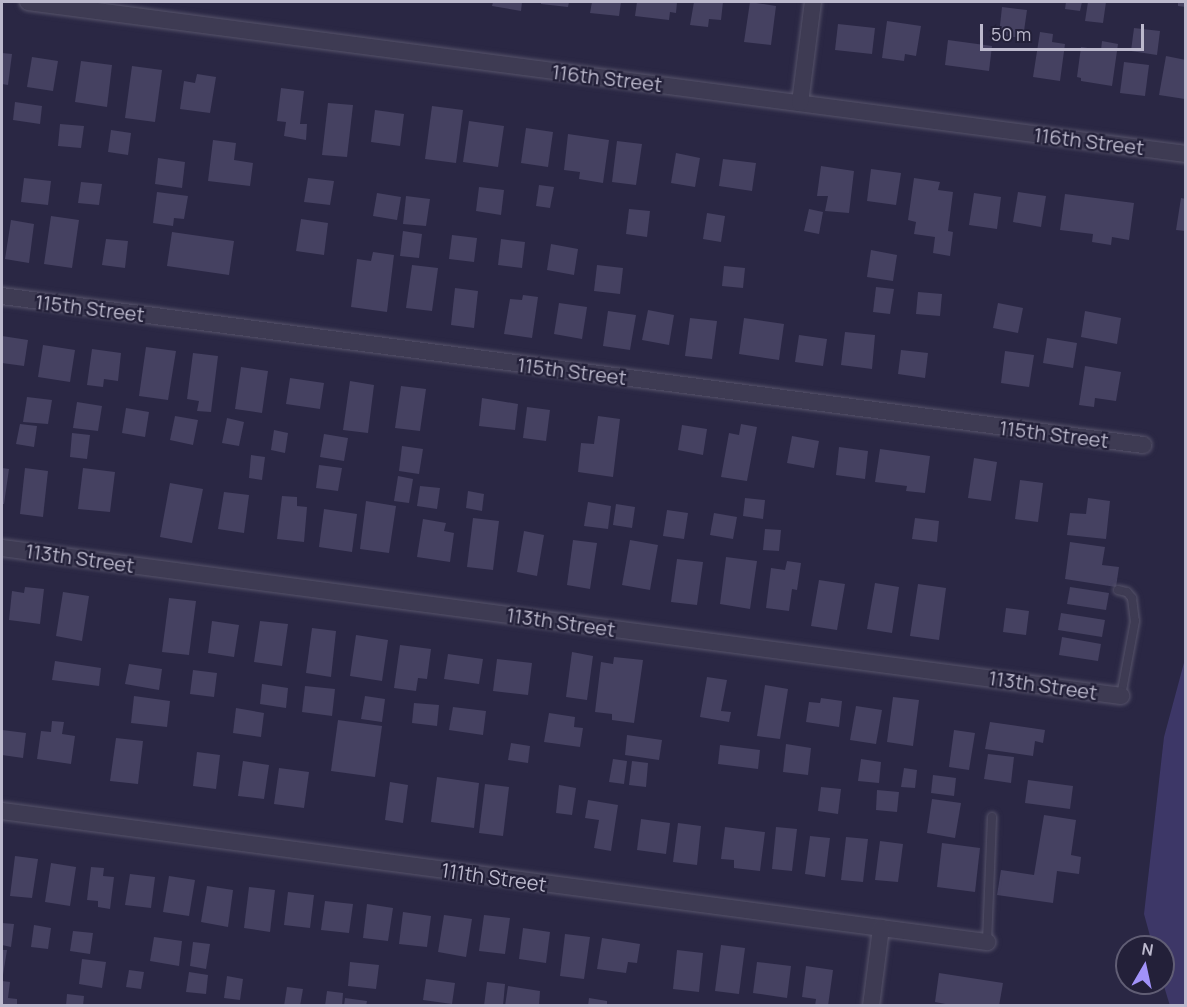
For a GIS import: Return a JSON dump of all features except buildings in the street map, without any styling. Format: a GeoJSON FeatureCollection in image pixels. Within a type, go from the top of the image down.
{"type":"FeatureCollection","features":[{"type":"Feature","properties":{"kind":"street","name":"116th Street"},"geometry":{"type":"LineString","coordinates":[[28,2],[1185,154]]}},
{"type":"Feature","properties":{"kind":"street"},"geometry":{"type":"LineString","coordinates":[[800,103],[813,2]]}},
{"type":"Feature","properties":{"kind":"street","name":"115th Street"},"geometry":{"type":"LineString","coordinates":[[2,296],[1143,445]]}},
{"type":"Feature","properties":{"kind":"street","name":"113th Street"},"geometry":{"type":"LineString","coordinates":[[2,548],[1121,696]]}},
{"type":"Feature","properties":{"kind":"street","name":"111th Street"},"geometry":{"type":"LineString","coordinates":[[2,812],[987,942]]}},
{"type":"Feature","properties":{"kind":"street"},"geometry":{"type":"LineString","coordinates":[[871,1005],[881,928]]}},
{"type":"Feature","properties":{"kind":"lane"},"geometry":{"type":"LineString","coordinates":[[1118,590],[1127,592],[1132,598],[1135,621],[1121,696]]}},
{"type":"Feature","properties":{"kind":"lane"},"geometry":{"type":"LineString","coordinates":[[987,942],[992,818]]}},
{"type":"Feature","properties":{"kind":"shaded area"},"geometry":{"type":"Polygon","coordinates":[[[1185,659],[1186,1005],[1170,1006],[1167,995],[1175,995],[1175,935],[1150,935],[1144,914],[1164,737],[1185,659]]]}}]}
